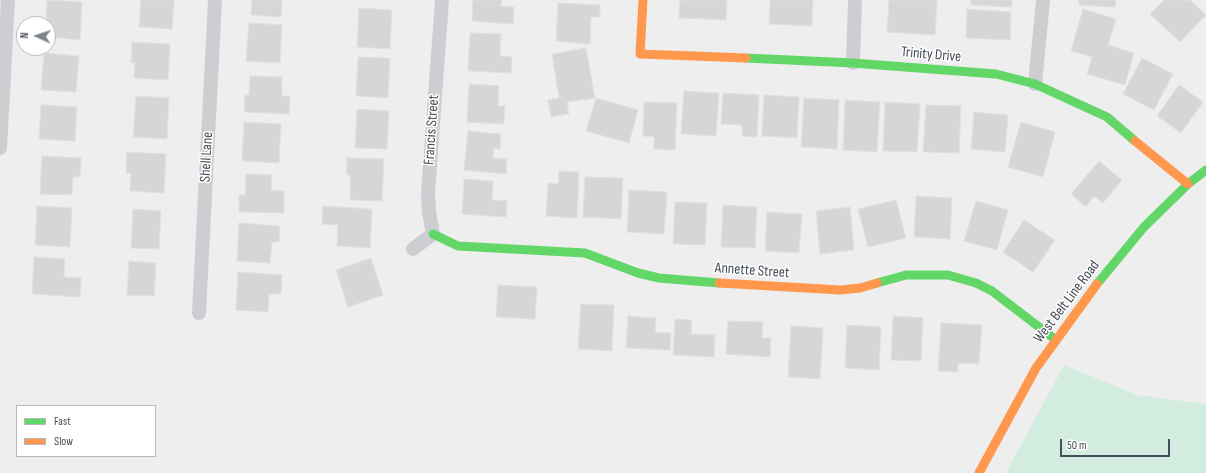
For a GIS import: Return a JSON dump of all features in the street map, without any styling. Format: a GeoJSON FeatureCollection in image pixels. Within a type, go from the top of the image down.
{"type":"FeatureCollection","features":[{"type":"Feature","properties":{"kind":"street"},"geometry":{"type":"LineString","coordinates":[[0,148],[8,0]]}},
{"type":"Feature","properties":{"kind":"street","name":"Shell Lane"},"geometry":{"type":"LineString","coordinates":[[199,313],[214,0]]}},
{"type":"Feature","properties":{"kind":"street","name":"Francis Street"},"geometry":{"type":"LineString","coordinates":[[433,234],[429,212],[428,193],[442,0]]}},
{"type":"Feature","properties":{"kind":"street","name":"Trinity Drive"},"geometry":{"type":"LineString","coordinates":[[643,0],[640,54],[853,63],[996,74],[1035,84],[1107,117],[1188,184]]}},
{"type":"Feature","properties":{"kind":"street"},"geometry":{"type":"LineString","coordinates":[[853,63],[855,0]]}},
{"type":"Feature","properties":{"kind":"street"},"geometry":{"type":"LineString","coordinates":[[1035,84],[1042,0]]}},
{"type":"Feature","properties":{"kind":"street","name":"West Belt Line Road"},"geometry":{"type":"LineString","coordinates":[[979,473],[1036,368],[1111,266],[1144,227],[1188,184],[1206,170]]}},
{"type":"Feature","properties":{"kind":"street"},"geometry":{"type":"LineString","coordinates":[[413,249],[433,234]]}},
{"type":"Feature","properties":{"kind":"street","name":"Annette Street"},"geometry":{"type":"LineString","coordinates":[[433,234],[458,246],[585,253],[638,273],[659,278],[804,289],[840,290],[860,288],[906,275],[948,275],[976,283],[992,291],[1056,340]]}},
{"type":"Feature","properties":{"kind":"green space"},"geometry":{"type":"Polygon","coordinates":[[[1064,365],[1137,395],[1206,404],[1206,473],[1006,473],[1064,365]]]}},
{"type":"Feature","properties":{"kind":"building"},"geometry":{"type":"Polygon","coordinates":[[[47,0],[82,2],[80,40],[56,38],[56,16],[46,16],[47,0]]]}},
{"type":"Feature","properties":{"kind":"building"},"geometry":{"type":"Polygon","coordinates":[[[141,0],[174,0],[172,29],[139,27],[141,0]]]}},
{"type":"Feature","properties":{"kind":"building"},"geometry":{"type":"Polygon","coordinates":[[[252,0],[282,0],[281,17],[251,15],[252,0]]]}},
{"type":"Feature","properties":{"kind":"building"},"geometry":{"type":"Polygon","coordinates":[[[473,0],[502,0],[501,6],[514,7],[513,24],[472,21],[473,0]]]}},
{"type":"Feature","properties":{"kind":"building"},"geometry":{"type":"Polygon","coordinates":[[[680,0],[727,0],[726,20],[679,18],[680,0]]]}},
{"type":"Feature","properties":{"kind":"building"},"geometry":{"type":"Polygon","coordinates":[[[770,0],[813,0],[812,26],[769,24],[770,0]]]}},
{"type":"Feature","properties":{"kind":"building"},"geometry":{"type":"Polygon","coordinates":[[[889,0],[937,0],[935,35],[887,32],[889,0]]]}},
{"type":"Feature","properties":{"kind":"building"},"geometry":{"type":"Polygon","coordinates":[[[971,0],[1012,0],[1012,7],[971,5],[971,0]]]}},
{"type":"Feature","properties":{"kind":"building"},"geometry":{"type":"Polygon","coordinates":[[[1079,0],[1116,0],[1115,7],[1079,5],[1079,0]]]}},
{"type":"Feature","properties":{"kind":"building"},"geometry":{"type":"Polygon","coordinates":[[[1164,0],[1190,0],[1206,15],[1180,42],[1150,14],[1164,0]]]}},
{"type":"Feature","properties":{"kind":"building"},"geometry":{"type":"Polygon","coordinates":[[[558,3],[600,5],[600,17],[591,17],[590,44],[556,41],[558,3]]]}},
{"type":"Feature","properties":{"kind":"building"},"geometry":{"type":"Polygon","coordinates":[[[359,8],[392,10],[390,49],[357,47],[359,8]]]}},
{"type":"Feature","properties":{"kind":"building"},"geometry":{"type":"Polygon","coordinates":[[[967,9],[1011,12],[1010,40],[966,38],[967,9]]]}},
{"type":"Feature","properties":{"kind":"building"},"geometry":{"type":"Polygon","coordinates":[[[1083,9],[1116,19],[1108,45],[1134,53],[1125,85],[1087,74],[1092,57],[1071,51],[1083,9]]]}},
{"type":"Feature","properties":{"kind":"building"},"geometry":{"type":"Polygon","coordinates":[[[249,23],[282,25],[280,63],[246,61],[249,23]]]}},
{"type":"Feature","properties":{"kind":"building"},"geometry":{"type":"Polygon","coordinates":[[[470,33],[501,34],[500,56],[512,57],[511,73],[468,71],[470,33]]]}},
{"type":"Feature","properties":{"kind":"building"},"geometry":{"type":"Polygon","coordinates":[[[132,42],[170,44],[168,80],[134,78],[135,63],[131,63],[132,42]]]}},
{"type":"Feature","properties":{"kind":"building"},"geometry":{"type":"Polygon","coordinates":[[[586,48],[595,98],[567,102],[569,114],[551,117],[548,100],[559,98],[552,54],[586,48]]]}},
{"type":"Feature","properties":{"kind":"building"},"geometry":{"type":"Polygon","coordinates":[[[56,54],[79,56],[76,92],[41,90],[44,56],[56,56],[56,54]]]}},
{"type":"Feature","properties":{"kind":"building"},"geometry":{"type":"Polygon","coordinates":[[[358,57],[390,58],[388,98],[356,96],[358,57]]]}},
{"type":"Feature","properties":{"kind":"building"},"geometry":{"type":"Polygon","coordinates":[[[1142,58],[1173,74],[1154,110],[1123,94],[1142,58]]]}},
{"type":"Feature","properties":{"kind":"building"},"geometry":{"type":"Polygon","coordinates":[[[250,76],[282,77],[282,96],[290,96],[289,114],[244,112],[245,95],[249,95],[250,76]]]}},
{"type":"Feature","properties":{"kind":"building"},"geometry":{"type":"Polygon","coordinates":[[[469,84],[499,86],[498,106],[505,106],[504,124],[467,122],[469,84]]]}},
{"type":"Feature","properties":{"kind":"building"},"geometry":{"type":"Polygon","coordinates":[[[1179,85],[1203,102],[1181,133],[1157,116],[1179,85]]]}},
{"type":"Feature","properties":{"kind":"building"},"geometry":{"type":"Polygon","coordinates":[[[684,91],[719,93],[716,136],[681,134],[684,91]]]}},
{"type":"Feature","properties":{"kind":"building"},"geometry":{"type":"Polygon","coordinates":[[[723,93],[759,95],[757,137],[742,136],[742,125],[721,124],[723,93]]]}},
{"type":"Feature","properties":{"kind":"building"},"geometry":{"type":"Polygon","coordinates":[[[764,95],[799,97],[797,138],[762,136],[764,95]]]}},
{"type":"Feature","properties":{"kind":"building"},"geometry":{"type":"Polygon","coordinates":[[[136,96],[169,98],[167,139],[133,137],[136,96]]]}},
{"type":"Feature","properties":{"kind":"building"},"geometry":{"type":"Polygon","coordinates":[[[596,98],[638,110],[629,143],[586,131],[596,98]]]}},
{"type":"Feature","properties":{"kind":"building"},"geometry":{"type":"Polygon","coordinates":[[[804,98],[839,100],[837,149],[801,147],[804,98]]]}},
{"type":"Feature","properties":{"kind":"building"},"geometry":{"type":"Polygon","coordinates":[[[845,100],[880,102],[877,152],[843,150],[845,100]]]}},
{"type":"Feature","properties":{"kind":"building"},"geometry":{"type":"Polygon","coordinates":[[[644,102],[677,103],[675,150],[654,149],[654,137],[643,136],[644,102]]]}},
{"type":"Feature","properties":{"kind":"building"},"geometry":{"type":"Polygon","coordinates":[[[885,102],[920,104],[917,152],[883,151],[885,102]]]}},
{"type":"Feature","properties":{"kind":"building"},"geometry":{"type":"Polygon","coordinates":[[[41,105],[77,107],[75,141],[39,139],[41,105]]]}},
{"type":"Feature","properties":{"kind":"building"},"geometry":{"type":"Polygon","coordinates":[[[926,105],[961,106],[959,153],[923,152],[926,105]]]}},
{"type":"Feature","properties":{"kind":"building"},"geometry":{"type":"Polygon","coordinates":[[[357,109],[389,111],[387,149],[355,148],[357,109]]]}},
{"type":"Feature","properties":{"kind":"building"},"geometry":{"type":"Polygon","coordinates":[[[974,112],[1008,115],[1005,152],[971,149],[974,112]]]}},
{"type":"Feature","properties":{"kind":"building"},"geometry":{"type":"Polygon","coordinates":[[[244,122],[281,124],[279,163],[242,161],[244,122]]]}},
{"type":"Feature","properties":{"kind":"building"},"geometry":{"type":"Polygon","coordinates":[[[1021,122],[1055,132],[1043,177],[1008,167],[1021,122]]]}},
{"type":"Feature","properties":{"kind":"building"},"geometry":{"type":"Polygon","coordinates":[[[468,131],[501,134],[500,149],[494,148],[493,158],[507,159],[506,174],[464,170],[468,131]]]}},
{"type":"Feature","properties":{"kind":"building"},"geometry":{"type":"Polygon","coordinates":[[[127,152],[166,154],[164,193],[130,191],[131,173],[126,173],[127,152]]]}},
{"type":"Feature","properties":{"kind":"building"},"geometry":{"type":"Polygon","coordinates":[[[42,156],[81,158],[80,177],[73,177],[72,195],[40,194],[42,156]]]}},
{"type":"Feature","properties":{"kind":"building"},"geometry":{"type":"Polygon","coordinates":[[[347,158],[384,159],[382,201],[350,200],[350,175],[347,175],[347,158]]]}},
{"type":"Feature","properties":{"kind":"building"},"geometry":{"type":"Polygon","coordinates":[[[1099,161],[1122,180],[1103,203],[1094,196],[1086,207],[1071,194],[1099,161]]]}},
{"type":"Feature","properties":{"kind":"building"},"geometry":{"type":"Polygon","coordinates":[[[559,171],[579,172],[577,218],[546,216],[548,183],[558,184],[559,171]]]}},
{"type":"Feature","properties":{"kind":"building"},"geometry":{"type":"Polygon","coordinates":[[[246,174],[272,175],[271,190],[284,191],[284,213],[239,212],[239,195],[245,195],[246,174]]]}},
{"type":"Feature","properties":{"kind":"building"},"geometry":{"type":"Polygon","coordinates":[[[585,177],[623,178],[621,219],[583,217],[585,177]]]}},
{"type":"Feature","properties":{"kind":"building"},"geometry":{"type":"Polygon","coordinates":[[[464,179],[493,181],[492,200],[507,201],[506,217],[462,214],[464,179]]]}},
{"type":"Feature","properties":{"kind":"building"},"geometry":{"type":"Polygon","coordinates":[[[629,190],[667,192],[664,234],[627,232],[629,190]]]}},
{"type":"Feature","properties":{"kind":"building"},"geometry":{"type":"Polygon","coordinates":[[[916,196],[952,198],[950,239],[914,237],[916,196]]]}},
{"type":"Feature","properties":{"kind":"building"},"geometry":{"type":"Polygon","coordinates":[[[896,200],[906,238],[868,247],[858,209],[896,200]]]}},
{"type":"Feature","properties":{"kind":"building"},"geometry":{"type":"Polygon","coordinates":[[[976,201],[1008,210],[997,250],[964,241],[976,201]]]}},
{"type":"Feature","properties":{"kind":"building"},"geometry":{"type":"Polygon","coordinates":[[[675,202],[707,203],[705,245],[673,244],[675,202]]]}},
{"type":"Feature","properties":{"kind":"building"},"geometry":{"type":"Polygon","coordinates":[[[723,205],[757,207],[755,248],[721,247],[723,205]]]}},
{"type":"Feature","properties":{"kind":"building"},"geometry":{"type":"Polygon","coordinates":[[[37,206],[72,208],[70,247],[35,245],[37,206]]]}},
{"type":"Feature","properties":{"kind":"building"},"geometry":{"type":"Polygon","coordinates":[[[323,206],[372,209],[370,248],[337,246],[338,225],[322,224],[323,206]]]}},
{"type":"Feature","properties":{"kind":"building"},"geometry":{"type":"Polygon","coordinates":[[[850,207],[854,250],[820,254],[816,211],[850,207]]]}},
{"type":"Feature","properties":{"kind":"building"},"geometry":{"type":"Polygon","coordinates":[[[133,209],[161,211],[159,249],[131,248],[133,209]]]}},
{"type":"Feature","properties":{"kind":"building"},"geometry":{"type":"Polygon","coordinates":[[[767,212],[802,214],[799,253],[765,251],[767,212]]]}},
{"type":"Feature","properties":{"kind":"building"},"geometry":{"type":"Polygon","coordinates":[[[1024,220],[1055,240],[1033,272],[1003,252],[1024,220]]]}},
{"type":"Feature","properties":{"kind":"building"},"geometry":{"type":"Polygon","coordinates":[[[239,223],[280,226],[279,242],[272,242],[270,263],[237,261],[239,223]]]}},
{"type":"Feature","properties":{"kind":"building"},"geometry":{"type":"Polygon","coordinates":[[[34,257],[65,259],[64,277],[81,278],[80,297],[32,294],[34,257]]]}},
{"type":"Feature","properties":{"kind":"building"},"geometry":{"type":"Polygon","coordinates":[[[371,258],[383,295],[348,307],[336,270],[371,258]]]}},
{"type":"Feature","properties":{"kind":"building"},"geometry":{"type":"Polygon","coordinates":[[[129,261],[156,263],[154,296],[127,295],[129,261]]]}},
{"type":"Feature","properties":{"kind":"building"},"geometry":{"type":"Polygon","coordinates":[[[238,272],[282,275],[281,294],[269,294],[268,312],[236,310],[238,272]]]}},
{"type":"Feature","properties":{"kind":"building"},"geometry":{"type":"Polygon","coordinates":[[[498,285],[537,287],[535,319],[496,317],[498,285]]]}},
{"type":"Feature","properties":{"kind":"building"},"geometry":{"type":"Polygon","coordinates":[[[581,304],[614,305],[612,351],[578,349],[581,304]]]}},
{"type":"Feature","properties":{"kind":"building"},"geometry":{"type":"Polygon","coordinates":[[[628,316],[656,318],[655,332],[671,333],[670,350],[626,348],[628,316]]]}},
{"type":"Feature","properties":{"kind":"building"},"geometry":{"type":"Polygon","coordinates":[[[893,316],[923,318],[921,361],[891,360],[893,316]]]}},
{"type":"Feature","properties":{"kind":"building"},"geometry":{"type":"Polygon","coordinates":[[[675,319],[692,320],[691,334],[715,335],[714,357],[673,355],[675,319]]]}},
{"type":"Feature","properties":{"kind":"building"},"geometry":{"type":"Polygon","coordinates":[[[728,321],[763,322],[762,338],[771,338],[770,357],[726,354],[728,321]]]}},
{"type":"Feature","properties":{"kind":"building"},"geometry":{"type":"Polygon","coordinates":[[[941,323],[982,325],[979,364],[958,363],[958,372],[938,371],[941,323]]]}},
{"type":"Feature","properties":{"kind":"building"},"geometry":{"type":"Polygon","coordinates":[[[847,325],[881,327],[879,370],[845,368],[847,325]]]}},
{"type":"Feature","properties":{"kind":"building"},"geometry":{"type":"Polygon","coordinates":[[[791,326],[823,328],[820,379],[788,377],[791,326]]]}},
{"type":"Feature","properties":{"kind":"traffic: fast"},"geometry":{"type":"LineString","coordinates":[[746,58],[853,63],[996,74],[1035,84],[1107,117],[1135,141]]}},
{"type":"Feature","properties":{"kind":"traffic: fast"},"geometry":{"type":"LineString","coordinates":[[1097,284],[1144,227],[1188,184],[1206,170]]}},
{"type":"Feature","properties":{"kind":"traffic: fast"},"geometry":{"type":"LineString","coordinates":[[433,234],[458,246],[585,253],[638,273],[659,278],[719,283]]}},
{"type":"Feature","properties":{"kind":"traffic: fast"},"geometry":{"type":"LineString","coordinates":[[877,283],[906,275],[948,275],[976,283],[992,291],[1056,340]]}},
{"type":"Feature","properties":{"kind":"traffic: slow"},"geometry":{"type":"LineString","coordinates":[[643,0],[640,54],[746,58]]}},
{"type":"Feature","properties":{"kind":"traffic: slow"},"geometry":{"type":"LineString","coordinates":[[1135,141],[1188,184]]}},
{"type":"Feature","properties":{"kind":"traffic: slow"},"geometry":{"type":"LineString","coordinates":[[719,283],[840,290],[860,288],[877,283]]}},
{"type":"Feature","properties":{"kind":"traffic: slow"},"geometry":{"type":"LineString","coordinates":[[979,473],[1036,368],[1097,284]]}}]}
